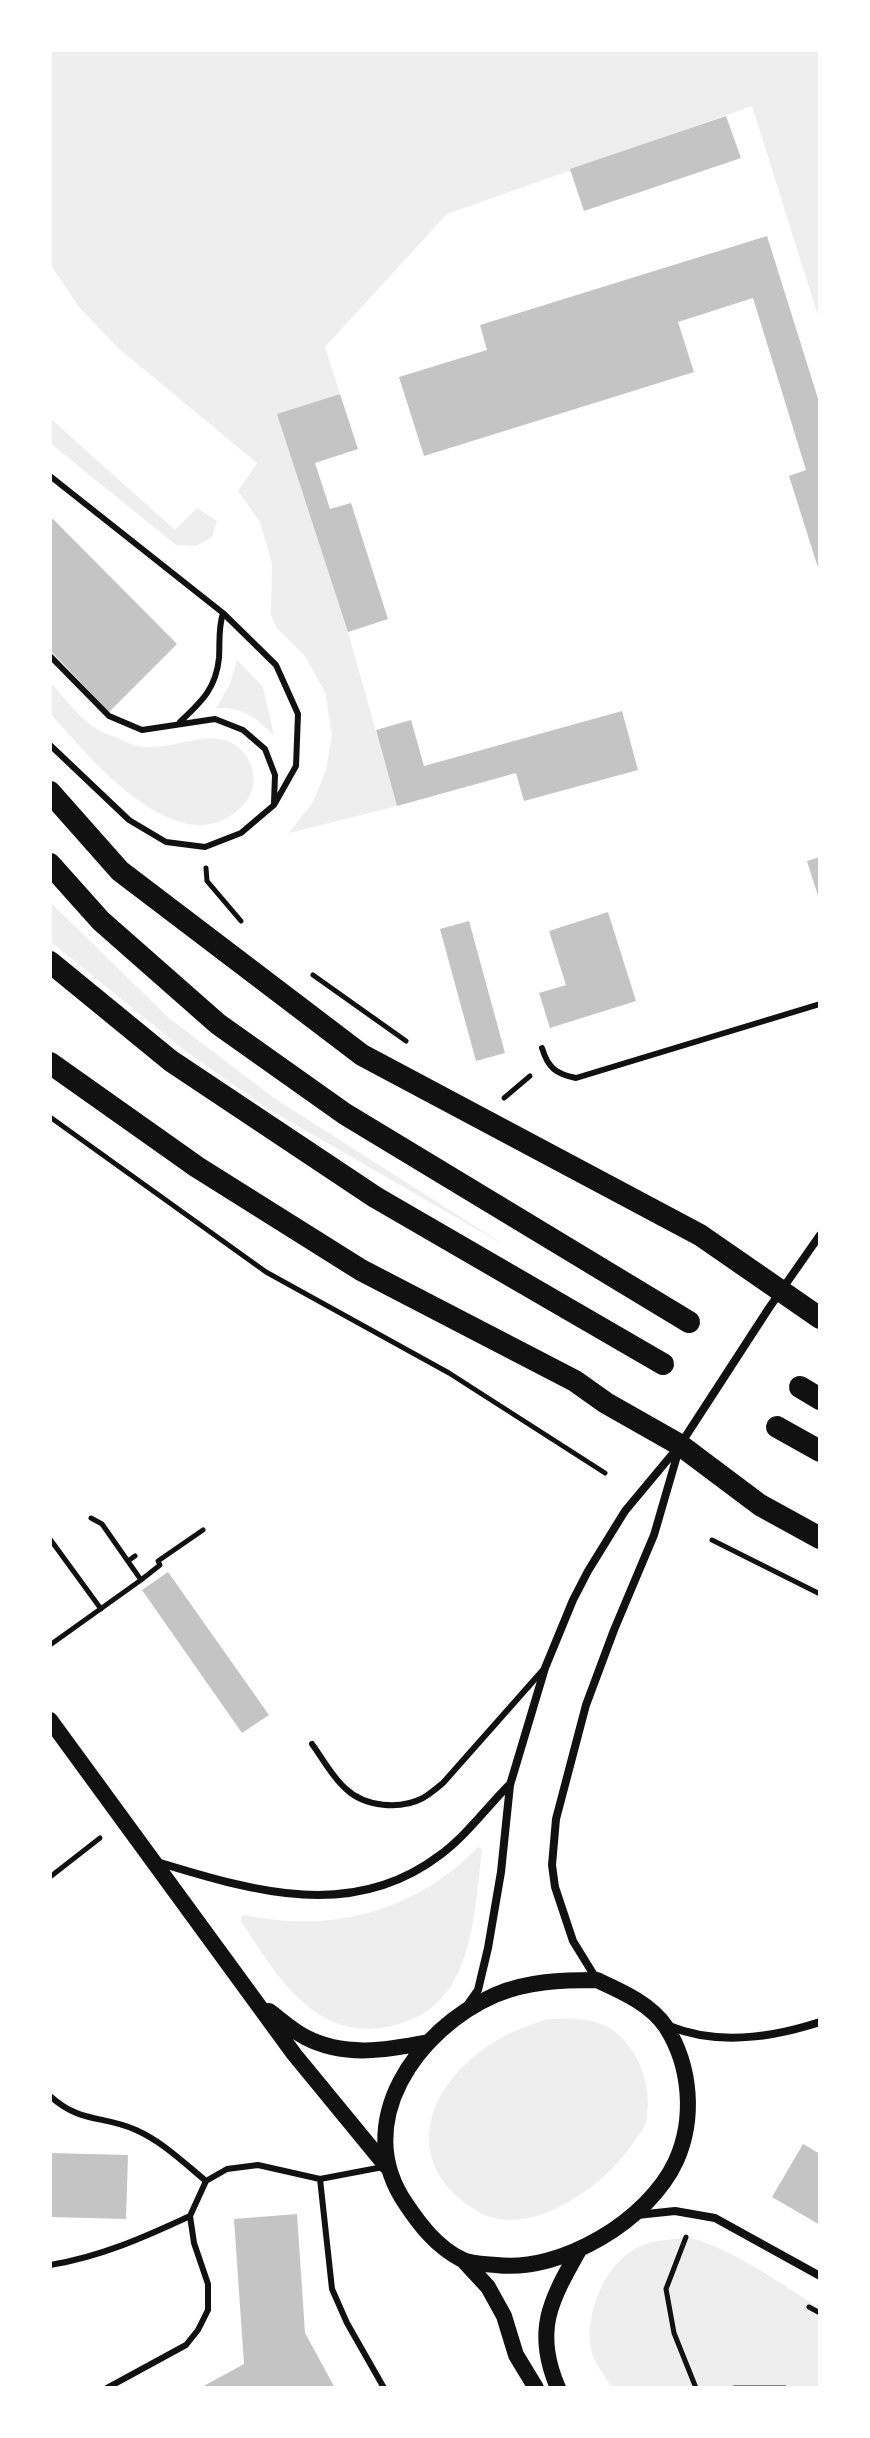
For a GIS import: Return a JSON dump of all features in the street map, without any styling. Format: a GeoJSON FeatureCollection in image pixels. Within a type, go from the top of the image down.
{"type":"FeatureCollection","features":[{"type":"Feature","properties":{"kind":"highway"},"geometry":{"type":"LineString","coordinates":[[50,792],[120,871],[362,1055],[700,1235],[774,1299],[820,1318]]}},
{"type":"Feature","properties":{"kind":"highway"},"geometry":{"type":"LineString","coordinates":[[50,864],[101,921],[218,1024],[345,1114],[689,1322]]}},
{"type":"Feature","properties":{"kind":"highway"},"geometry":{"type":"LineString","coordinates":[[50,962],[171,1061],[375,1197],[663,1364]]}},
{"type":"Feature","properties":{"kind":"highway"},"geometry":{"type":"LineString","coordinates":[[50,1063],[197,1167],[361,1270],[575,1381],[606,1403],[680,1445],[760,1505],[820,1538]]}},
{"type":"Feature","properties":{"kind":"highway"},"geometry":{"type":"LineString","coordinates":[[800,1387],[820,1399]]}},
{"type":"Feature","properties":{"kind":"highway"},"geometry":{"type":"LineString","coordinates":[[777,1427],[820,1451]]}},
{"type":"Feature","properties":{"kind":"main road"},"geometry":{"type":"LineString","coordinates":[[50,1720],[255,2001],[386,2166],[397,2191],[420,2224],[443,2248],[464,2261],[488,2287],[504,2316],[516,2355],[536,2388]]}},
{"type":"Feature","properties":{"kind":"main road"},"geometry":{"type":"LineString","coordinates":[[386,2166],[386,2117],[401,2075],[429,2042],[458,2017],[496,1994],[547,1981],[597,1980],[633,1998],[665,2025],[683,2061],[688,2097],[686,2125],[677,2159],[665,2181],[632,2215],[579,2250],[539,2264],[508,2267],[464,2261]]}},
{"type":"Feature","properties":{"kind":"main road"},"geometry":{"type":"LineString","coordinates":[[255,2001],[306,2037],[344,2050],[380,2051],[429,2042]]}},
{"type":"Feature","properties":{"kind":"main road"},"geometry":{"type":"LineString","coordinates":[[558,2388],[545,2344],[548,2311],[579,2250]]}},
{"type":"Feature","properties":{"kind":"street"},"geometry":{"type":"LineString","coordinates":[[458,2017],[478,1990],[483,1973],[501,1872],[510,1785],[545,1668],[573,1600],[606,1539],[647,1483],[680,1445],[774,1299],[820,1235]]}},
{"type":"Feature","properties":{"kind":"street"},"geometry":{"type":"LineString","coordinates":[[597,1980],[573,1941],[555,1887],[553,1844],[561,1797],[586,1705],[654,1535],[680,1445]]}},
{"type":"Feature","properties":{"kind":"street"},"geometry":{"type":"LineString","coordinates":[[153,1861],[257,1890],[325,1897],[352,1894],[379,1887],[440,1856],[510,1785]]}},
{"type":"Feature","properties":{"kind":"street"},"geometry":{"type":"LineString","coordinates":[[665,2025],[691,2035],[745,2038],[780,2034],[820,2022]]}},
{"type":"Feature","properties":{"kind":"street"},"geometry":{"type":"LineString","coordinates":[[632,2215],[675,2211],[715,2218],[820,2276]]}},
{"type":"Feature","properties":{"kind":"lane"},"geometry":{"type":"LineString","coordinates":[[50,476],[223,613],[276,665],[298,714],[296,766],[274,805],[241,833],[205,847],[166,842],[129,820],[50,745]]}},
{"type":"Feature","properties":{"kind":"lane"},"geometry":{"type":"LineString","coordinates":[[180,722],[208,695],[216,675],[219,626],[223,613]]}},
{"type":"Feature","properties":{"kind":"lane"},"geometry":{"type":"LineString","coordinates":[[50,656],[109,716],[142,730],[215,719],[243,730],[265,749],[275,775],[274,805]]}},
{"type":"Feature","properties":{"kind":"lane"},"geometry":{"type":"LineString","coordinates":[[542,1048],[551,1069],[576,1078],[820,1004]]}},
{"type":"Feature","properties":{"kind":"lane"},"geometry":{"type":"LineString","coordinates":[[312,1744],[339,1782],[353,1795],[377,1804],[412,1802],[424,1798],[443,1783],[545,1668]]}},
{"type":"Feature","properties":{"kind":"lane"},"geometry":{"type":"LineString","coordinates":[[50,2096],[79,2116],[144,2134],[164,2145],[206,2181]]}},
{"type":"Feature","properties":{"kind":"lane"},"geometry":{"type":"LineString","coordinates":[[107,2388],[186,2345],[208,2310],[208,2284],[194,2243],[190,2216],[206,2181],[227,2169],[258,2165],[320,2179],[386,2166]]}},
{"type":"Feature","properties":{"kind":"lane"},"geometry":{"type":"LineString","coordinates":[[320,2179],[332,2289],[347,2323],[384,2388]]}},
{"type":"Feature","properties":{"kind":"lane"},"geometry":{"type":"LineString","coordinates":[[50,2265],[80,2260],[118,2247],[190,2216]]}},
{"type":"Feature","properties":{"kind":"path"},"geometry":{"type":"LineString","coordinates":[[205,847],[207,881],[249,930]]}},
{"type":"Feature","properties":{"kind":"path"},"geometry":{"type":"LineString","coordinates":[[311,973],[419,1048]]}},
{"type":"Feature","properties":{"kind":"path"},"geometry":{"type":"LineString","coordinates":[[504,1099],[525,1078]]}},
{"type":"Feature","properties":{"kind":"path"},"geometry":{"type":"LineString","coordinates":[[491,1092],[515,1106]]}},
{"type":"Feature","properties":{"kind":"path"},"geometry":{"type":"LineString","coordinates":[[50,1117],[266,1272],[449,1373],[605,1473]]}},
{"type":"Feature","properties":{"kind":"path"},"geometry":{"type":"LineString","coordinates":[[91,1518],[102,1524],[141,1580]]}},
{"type":"Feature","properties":{"kind":"path"},"geometry":{"type":"LineString","coordinates":[[50,1645],[141,1580],[160,1565],[158,1561],[203,1530]]}},
{"type":"Feature","properties":{"kind":"path"},"geometry":{"type":"LineString","coordinates":[[50,1539],[101,1609]]}},
{"type":"Feature","properties":{"kind":"path"},"geometry":{"type":"LineString","coordinates":[[712,1540],[820,1594]]}},
{"type":"Feature","properties":{"kind":"path"},"geometry":{"type":"LineString","coordinates":[[128,1561],[135,1556]]}},
{"type":"Feature","properties":{"kind":"path"},"geometry":{"type":"LineString","coordinates":[[50,1877],[100,1838]]}},
{"type":"Feature","properties":{"kind":"path"},"geometry":{"type":"LineString","coordinates":[[686,2237],[666,2289],[674,2333],[696,2388]]}},
{"type":"Feature","properties":{"kind":"path"},"geometry":{"type":"LineString","coordinates":[[809,2307],[820,2313]]}},
{"type":"Feature","properties":{"kind":"path"},"geometry":{"type":"LineString","coordinates":[[734,2388],[785,2388]]}},
{"type":"Feature","properties":{"kind":"shaded area"},"geometry":{"type":"Polygon","coordinates":[[[50,50],[820,50],[820,322],[752,106],[447,214],[325,347],[340,394],[278,414],[348,632],[397,806],[289,833],[313,802],[326,770],[332,734],[325,692],[305,656],[277,628],[271,615],[272,564],[260,522],[238,491],[257,463],[118,348],[79,307],[50,264],[50,50]]]}},
{"type":"Feature","properties":{"kind":"shaded area"},"geometry":{"type":"Polygon","coordinates":[[[50,418],[175,530],[197,508],[217,521],[212,537],[196,546],[176,545],[50,443],[50,418]]]}},
{"type":"Feature","properties":{"kind":"shaded area"},"geometry":{"type":"Polygon","coordinates":[[[237,660],[263,687],[274,736],[248,714],[216,708],[230,684],[237,660]]]}},
{"type":"Feature","properties":{"kind":"shaded area"},"geometry":{"type":"Polygon","coordinates":[[[50,682],[92,726],[133,745],[152,747],[197,740],[225,740],[248,759],[253,771],[251,794],[244,804],[220,821],[193,825],[166,817],[112,779],[50,713],[50,682]]]}},
{"type":"Feature","properties":{"kind":"shaded area"},"geometry":{"type":"Polygon","coordinates":[[[50,902],[169,1018],[274,1098],[506,1246],[268,1109],[180,1047],[50,941],[50,902]]]}},
{"type":"Feature","properties":{"kind":"shaded area"},"geometry":{"type":"Polygon","coordinates":[[[478,1847],[482,1850],[474,1914],[468,1945],[457,1975],[434,2006],[399,2024],[371,2029],[346,2026],[324,2017],[286,1985],[241,1921],[244,1915],[309,1921],[340,1919],[371,1912],[400,1902],[428,1887],[478,1847]]]}},
{"type":"Feature","properties":{"kind":"shaded area"},"geometry":{"type":"Polygon","coordinates":[[[547,2019],[595,2022],[624,2040],[645,2079],[646,2122],[621,2159],[605,2175],[565,2204],[521,2219],[499,2219],[479,2212],[454,2193],[438,2172],[430,2150],[430,2127],[437,2104],[450,2082],[468,2062],[504,2036],[547,2019]]]}},
{"type":"Feature","properties":{"kind":"shaded area"},"geometry":{"type":"Polygon","coordinates":[[[686,2237],[736,2257],[820,2309],[820,2388],[612,2388],[591,2350],[591,2320],[600,2289],[618,2262],[630,2252],[648,2243],[686,2237]]]}},
{"type":"Feature","properties":{"kind":"building"},"geometry":{"type":"Polygon","coordinates":[[[726,116],[741,158],[584,211],[570,169],[726,116]]]}},
{"type":"Feature","properties":{"kind":"building"},"geometry":{"type":"Polygon","coordinates":[[[767,236],[820,405],[820,574],[789,476],[806,470],[753,298],[678,322],[694,372],[424,456],[399,377],[487,350],[480,325],[767,236]]]}},
{"type":"Feature","properties":{"kind":"building"},"geometry":{"type":"Polygon","coordinates":[[[340,394],[358,449],[315,463],[330,509],[351,503],[388,619],[348,632],[277,414],[340,394]]]}},
{"type":"Feature","properties":{"kind":"building"},"geometry":{"type":"Polygon","coordinates":[[[53,519],[177,644],[109,712],[50,650],[50,521],[53,519]]]}},
{"type":"Feature","properties":{"kind":"building"},"geometry":{"type":"Polygon","coordinates":[[[622,711],[638,770],[524,801],[516,773],[397,806],[376,730],[411,720],[424,766],[622,711]]]}},
{"type":"Feature","properties":{"kind":"building"},"geometry":{"type":"Polygon","coordinates":[[[820,857],[820,899],[819,899],[807,861],[820,857]]]}},
{"type":"Feature","properties":{"kind":"building"},"geometry":{"type":"Polygon","coordinates":[[[608,912],[636,1001],[550,1028],[539,993],[566,985],[549,931],[608,912]]]}},
{"type":"Feature","properties":{"kind":"building"},"geometry":{"type":"Polygon","coordinates":[[[469,921],[505,1053],[476,1061],[440,929],[469,921]]]}},
{"type":"Feature","properties":{"kind":"building"},"geometry":{"type":"Polygon","coordinates":[[[168,1572],[269,1715],[242,1733],[142,1590],[168,1572]]]}},
{"type":"Feature","properties":{"kind":"building"},"geometry":{"type":"Polygon","coordinates":[[[803,2144],[820,2154],[820,2225],[772,2197],[803,2144]]]}},
{"type":"Feature","properties":{"kind":"building"},"geometry":{"type":"Polygon","coordinates":[[[50,2153],[128,2155],[126,2219],[50,2217],[50,2153]]]}},
{"type":"Feature","properties":{"kind":"building"},"geometry":{"type":"Polygon","coordinates":[[[297,2214],[305,2333],[335,2388],[200,2388],[244,2364],[234,2219],[297,2214]]]}}]}
